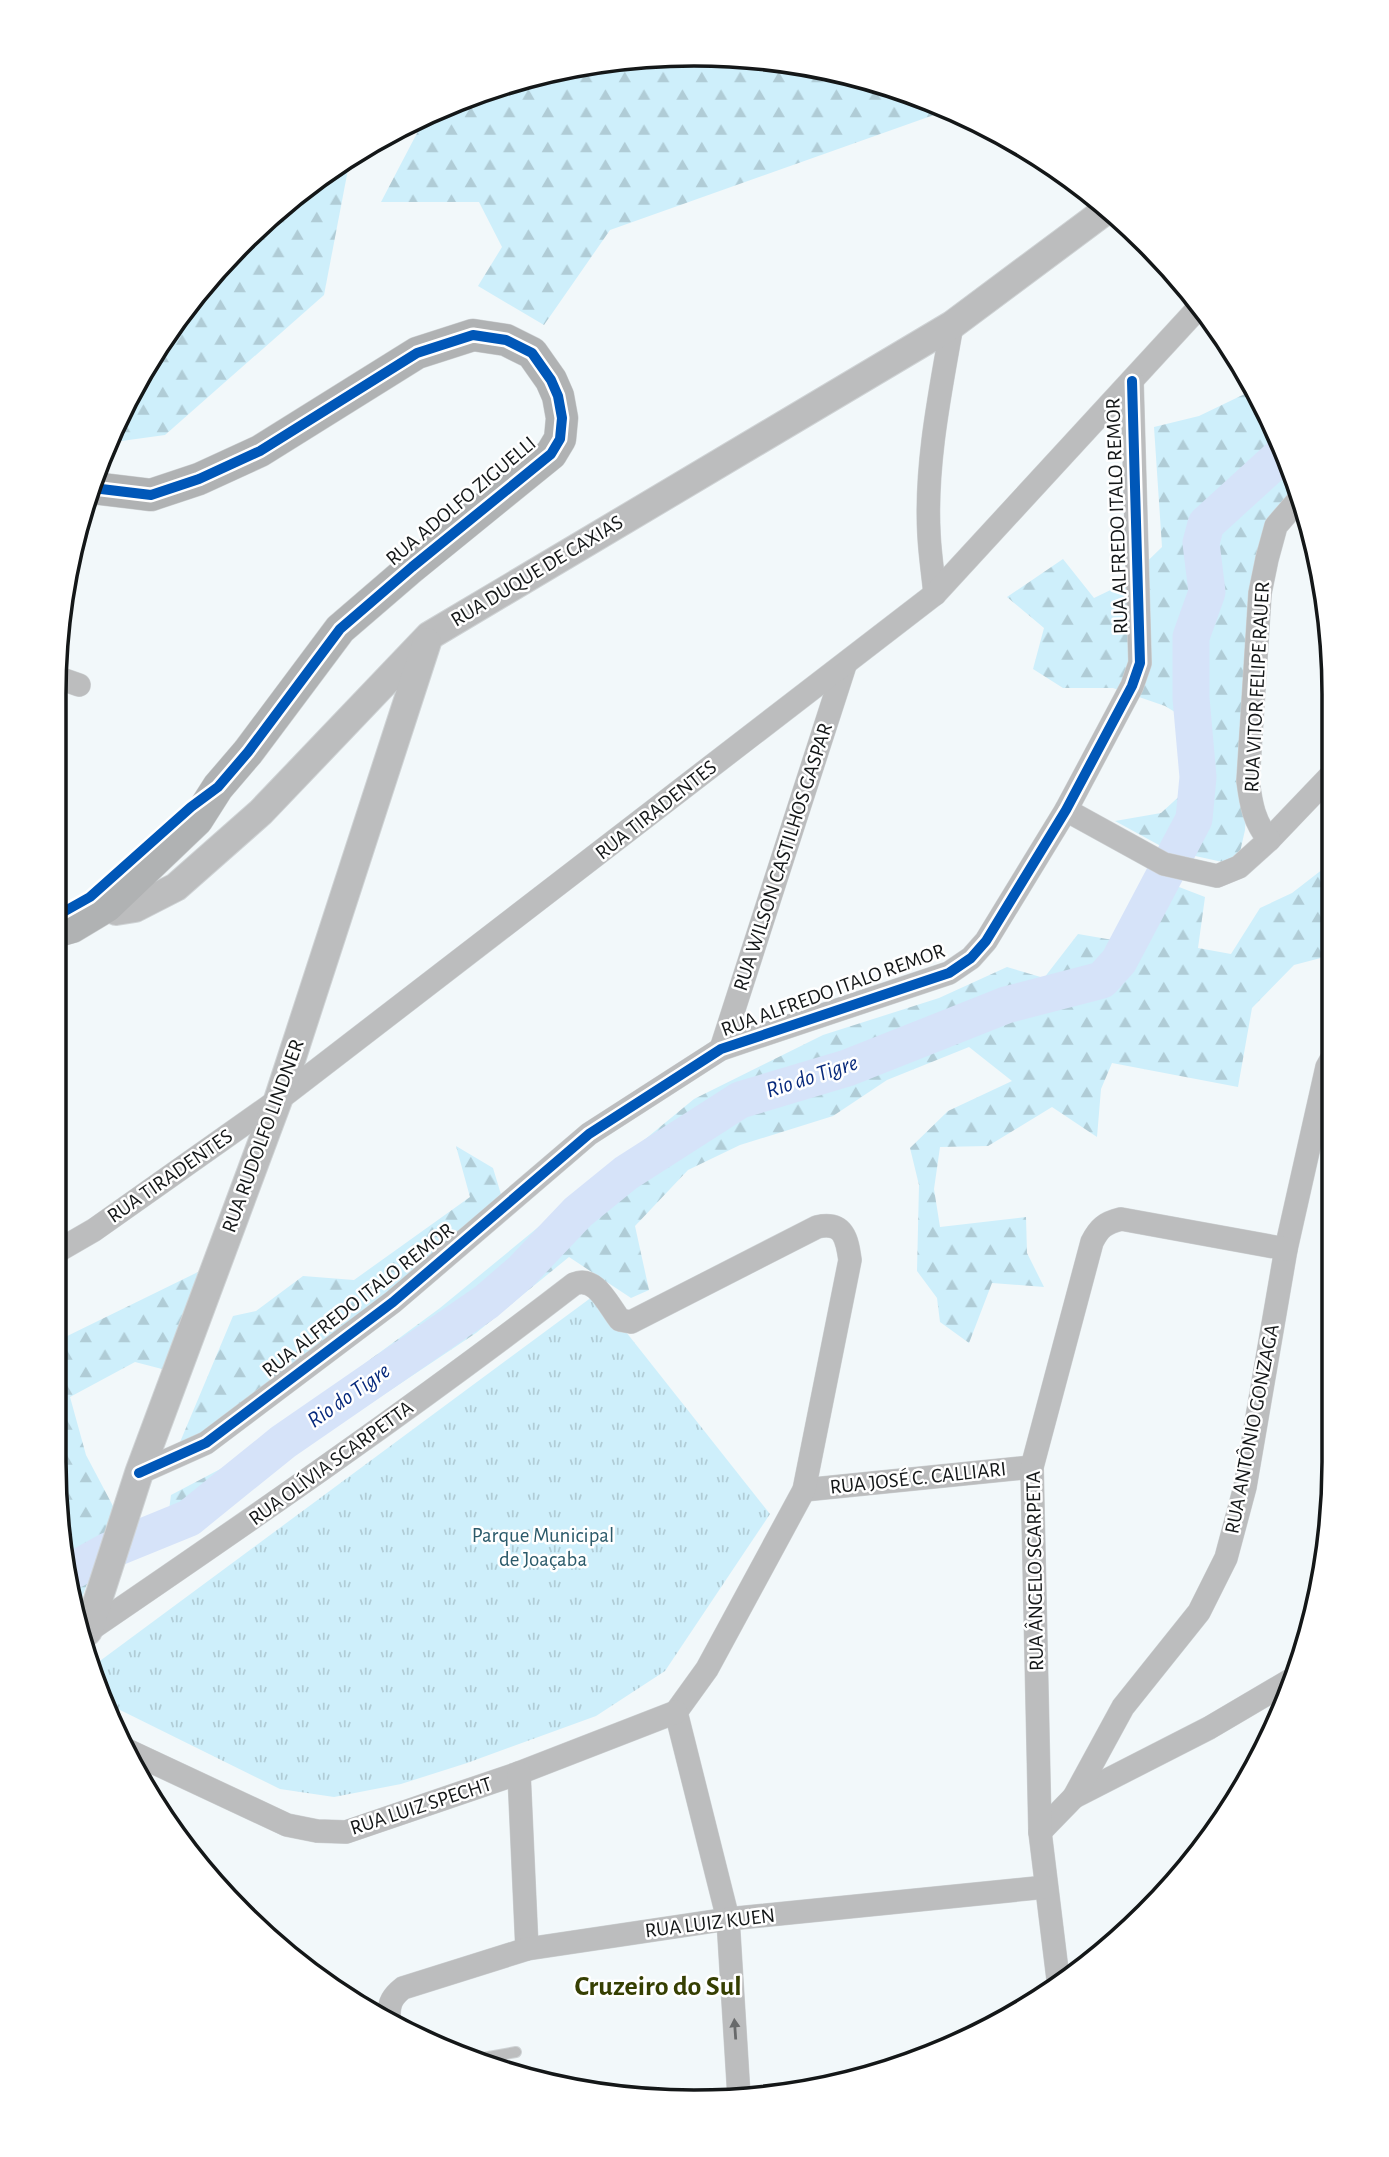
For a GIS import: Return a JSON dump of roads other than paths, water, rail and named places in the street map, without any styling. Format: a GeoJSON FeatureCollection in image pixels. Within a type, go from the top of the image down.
{"type":"FeatureCollection","features":[{"type":"Feature","properties":{"kind":"main road","name":"RUA ADOLFO ZIGUELLI"},"geometry":{"type":"LineString","coordinates":[[101,489],[151,495],[199,479],[260,451],[417,353],[473,335],[506,340],[532,353],[551,380],[558,396],[562,418],[560,439],[551,454],[340,629],[248,752],[218,787],[191,807],[112,894]]}},
{"type":"Feature","properties":{"kind":"main road"},"geometry":{"type":"LineString","coordinates":[[66,910],[90,897],[112,894]]}},
{"type":"Feature","properties":{"kind":"main road"},"geometry":{"type":"LineString","coordinates":[[66,929],[72,927],[112,894]]}},
{"type":"Feature","properties":{"kind":"street","name":"RUA DUQUE DE CAXIAS"},"geometry":{"type":"LineString","coordinates":[[112,894],[116,911],[135,908],[176,887],[261,812],[429,636],[952,325],[1100,215]]}},
{"type":"Feature","properties":{"kind":"street","name":"RUA TIRADENTES"},"geometry":{"type":"LineString","coordinates":[[66,1246],[94,1230],[278,1100],[935,594],[1194,313]]}},
{"type":"Feature","properties":{"kind":"street"},"geometry":{"type":"LineString","coordinates":[[935,594],[929,533],[932,463],[952,325]]}},
{"type":"Feature","properties":{"kind":"street","name":"RUA ALFREDO ITALO REMOR"},"geometry":{"type":"LineString","coordinates":[[139,1473],[206,1443],[393,1302],[589,1134],[721,1049],[949,973],[971,958],[986,941],[1066,810],[1132,686],[1140,663],[1132,381]]}},
{"type":"Feature","properties":{"kind":"street","name":"RUA VITOR FELIPE RAUER"},"geometry":{"type":"LineString","coordinates":[[1269,840],[1259,828],[1251,809],[1248,781],[1261,593],[1276,526],[1293,506]]}},
{"type":"Feature","properties":{"kind":"street","name":"RUA RUDOLFO LINDNER"},"geometry":{"type":"LineString","coordinates":[[88,1625],[139,1473],[278,1100],[429,636]]}},
{"type":"Feature","properties":{"kind":"street","name":"RUA WILSON CASTILHOS GASPAR"},"geometry":{"type":"LineString","coordinates":[[721,1049],[845,665]]}},
{"type":"Feature","properties":{"kind":"street"},"geometry":{"type":"LineString","coordinates":[[1066,810],[1164,864],[1217,876],[1239,867],[1322,785]]}},
{"type":"Feature","properties":{"kind":"street","name":"RUA ANTÔNIO GONZAGA"},"geometry":{"type":"LineString","coordinates":[[1041,1832],[1074,1797],[1122,1707],[1199,1612],[1226,1558],[1245,1487],[1286,1249],[1322,1089]]}},
{"type":"Feature","properties":{"kind":"street","name":"RUA ÂNGELO SCARPETA"},"geometry":{"type":"LineString","coordinates":[[1057,1975],[1041,1832],[1032,1467],[1092,1242],[1098,1230],[1107,1223],[1121,1219],[1286,1249]]}},
{"type":"Feature","properties":{"kind":"street","name":"RUA OLÍVIA SCARPETTA"},"geometry":{"type":"LineString","coordinates":[[90,1630],[304,1483],[574,1284],[582,1281],[592,1283],[620,1320],[631,1322],[817,1227],[827,1225],[836,1227],[844,1235],[850,1260],[804,1490]]}},
{"type":"Feature","properties":{"kind":"street","name":"RUA JOSÉ C. CALLIARI"},"geometry":{"type":"LineString","coordinates":[[804,1490],[1032,1467]]}},
{"type":"Feature","properties":{"kind":"street"},"geometry":{"type":"LineString","coordinates":[[738,2089],[728,1919],[676,1712],[707,1669],[804,1490]]}},
{"type":"Feature","properties":{"kind":"street"},"geometry":{"type":"LineString","coordinates":[[1074,1797],[1209,1728],[1281,1685]]}},
{"type":"Feature","properties":{"kind":"street","name":"RUA LUIZ SPECHT"},"geometry":{"type":"LineString","coordinates":[[140,1756],[286,1825],[317,1832],[346,1832],[519,1773],[676,1712]]}},
{"type":"Feature","properties":{"kind":"street"},"geometry":{"type":"LineString","coordinates":[[519,1773],[527,1949]]}},
{"type":"Feature","properties":{"kind":"street","name":"RUA LUIZ KUEN"},"geometry":{"type":"LineString","coordinates":[[389,2010],[394,1995],[404,1988],[527,1949],[728,1919],[1046,1887]]}},
{"type":"Feature","properties":{"kind":"lane"},"geometry":{"type":"LineString","coordinates":[[491,2056],[516,2052]]}},
{"type":"Feature","properties":{"kind":"waterway","name":"Rio do Tigre"},"geometry":{"type":"LineString","coordinates":[[76,1569],[108,1551],[189,1518],[283,1442],[486,1302],[522,1271],[578,1212],[626,1173],[740,1100],[847,1068],[1006,1005],[1102,980],[1119,961],[1194,819],[1198,777],[1191,698],[1191,637],[1207,592],[1201,543],[1206,524],[1277,459]]}},
{"type":"Feature","properties":{"kind":"district","name":"Cruzeiro do Sul"},"geometry":{"type":"Point","coordinates":[658,1987]}},
{"type":"Feature","properties":{"kind":"park label","name":"Parque Municipal de Joaçaba"},"geometry":{"type":"Point","coordinates":[543,1547]}}]}
